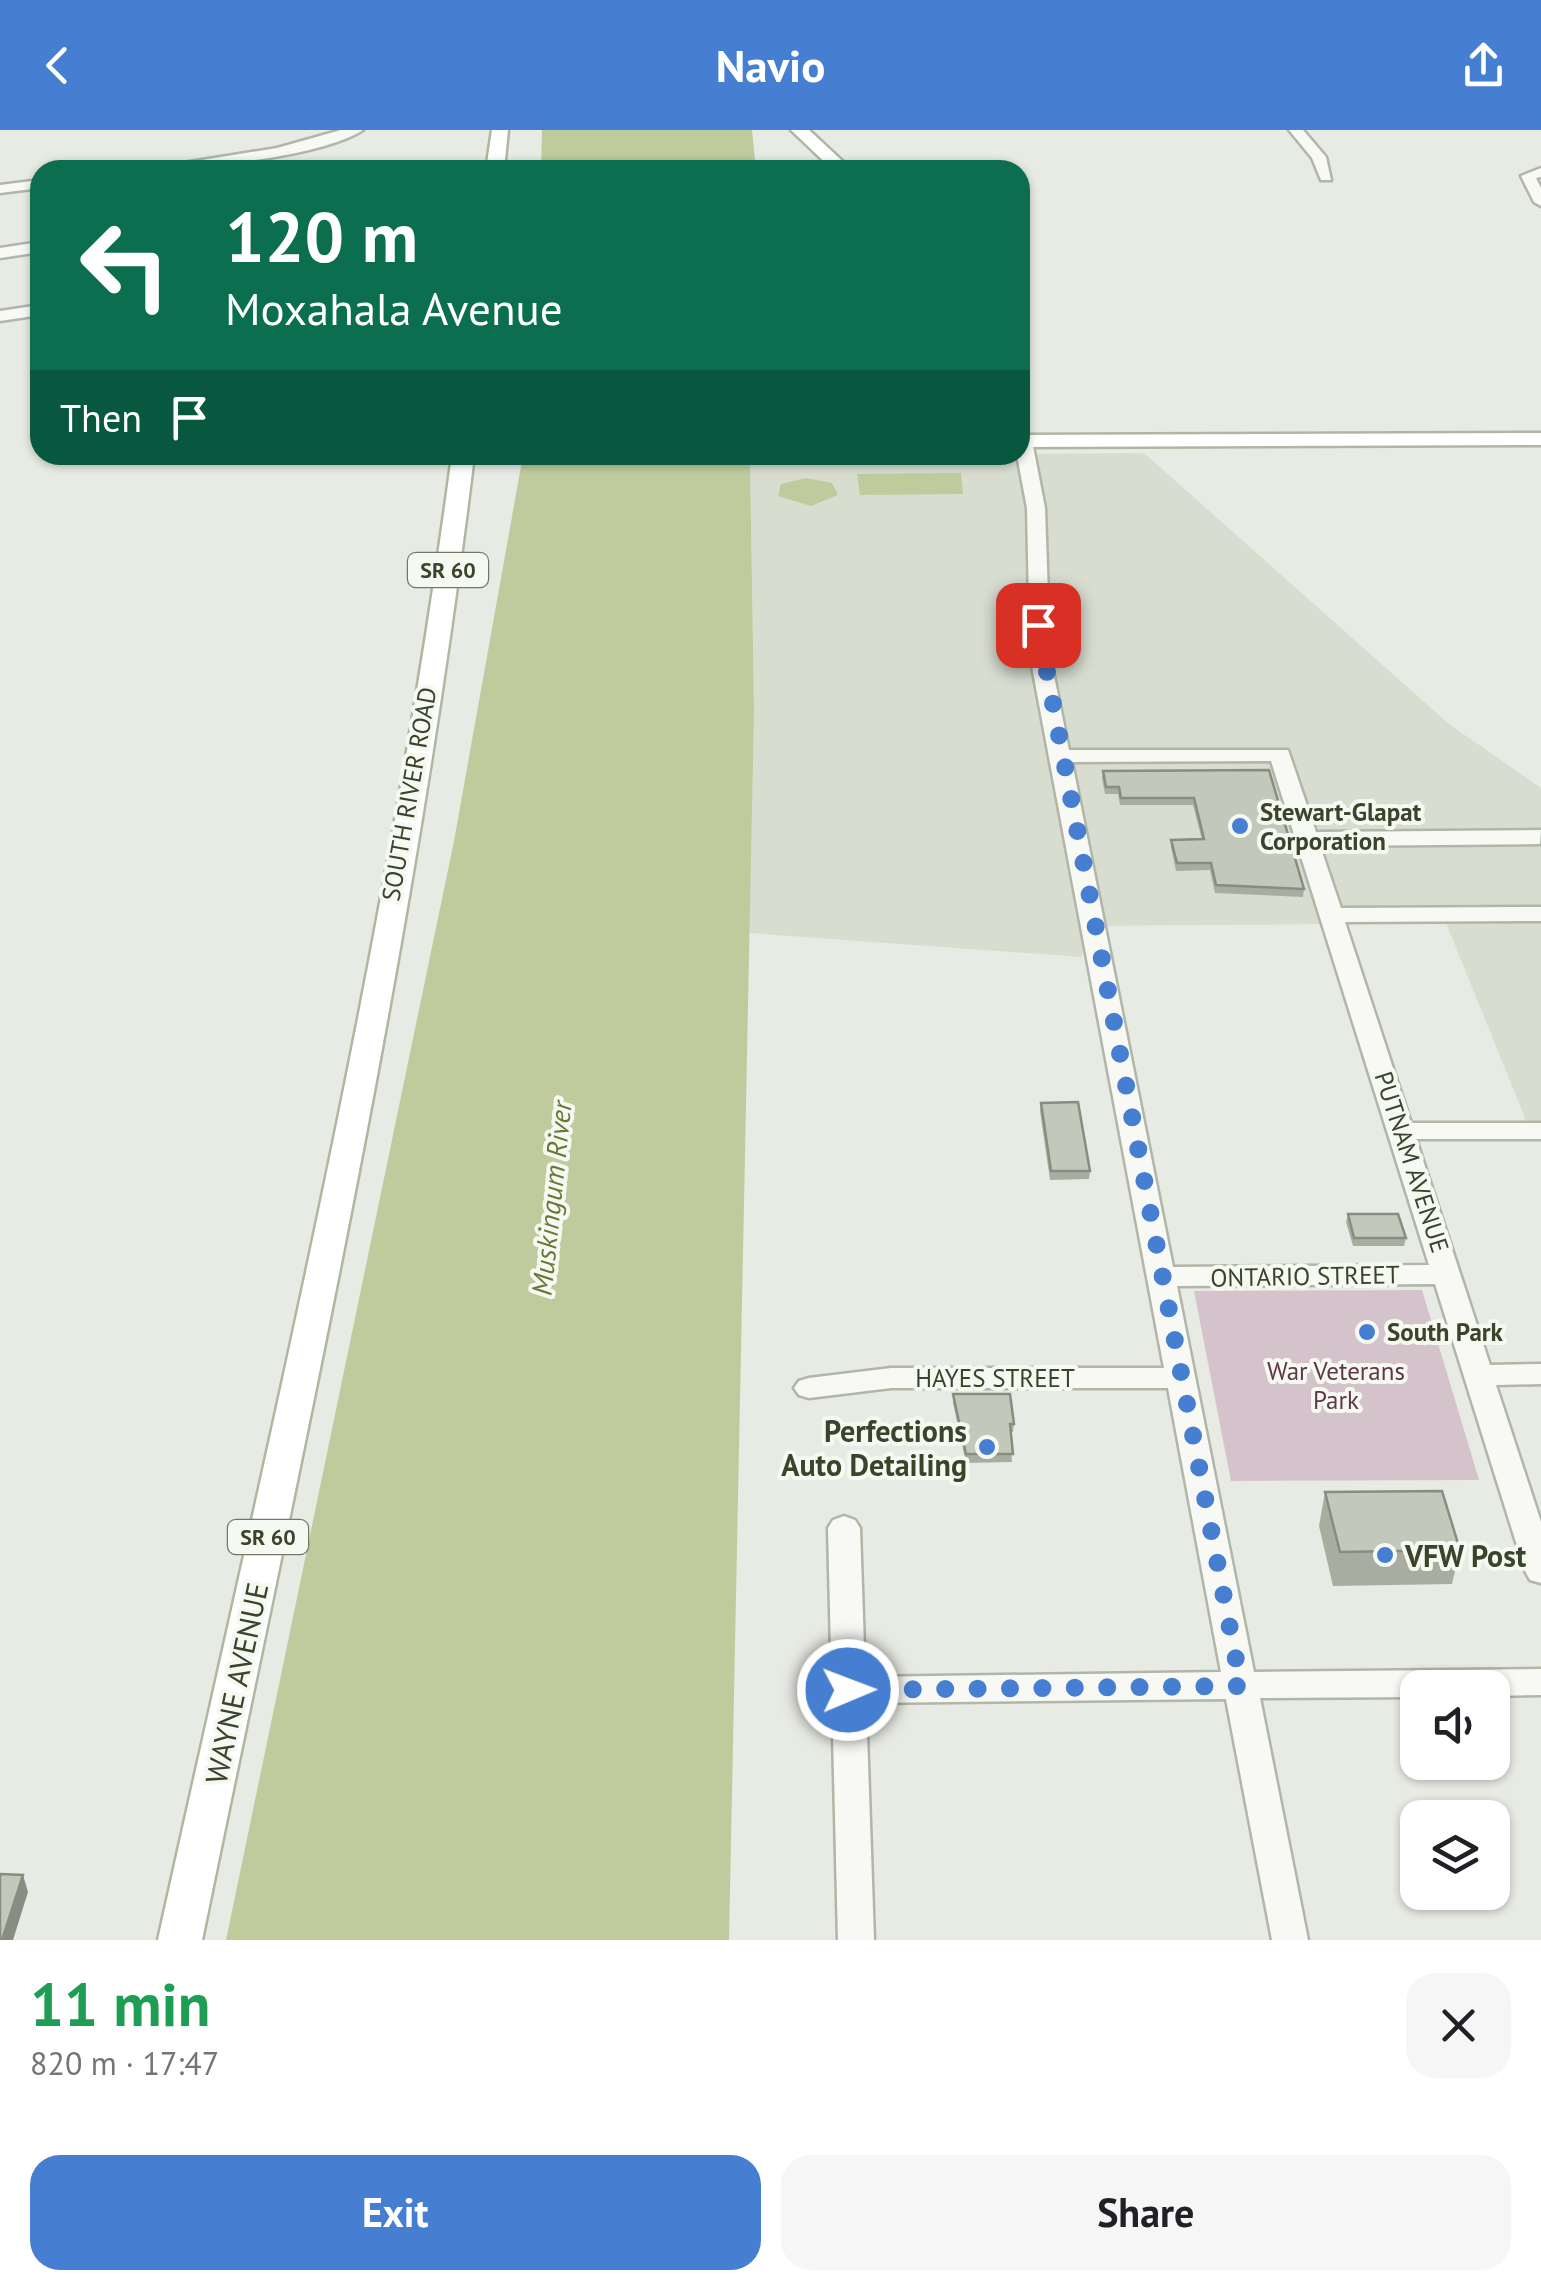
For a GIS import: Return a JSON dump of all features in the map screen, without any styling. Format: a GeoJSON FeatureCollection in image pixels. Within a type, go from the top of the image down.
{"type":"FeatureCollection","features":[{"type":"Feature","properties":{"kind":"main road"},"geometry":{"type":"LineString","coordinates":[[496,160],[500,130]]}},
{"type":"Feature","properties":{"kind":"main road"},"geometry":{"type":"LineString","coordinates":[[798,130],[832,160]]}},
{"type":"Feature","properties":{"kind":"main road"},"geometry":{"type":"LineString","coordinates":[[1030,436],[1541,439]]}},
{"type":"Feature","properties":{"kind":"main road","name":"SOUTH RIVER ROAD"},"geometry":{"type":"LineString","coordinates":[[352,1132],[449,566],[461,465]]}},
{"type":"Feature","properties":{"kind":"main road","name":"WAYNE AVENUE"},"geometry":{"type":"LineString","coordinates":[[180,1940],[352,1132]]}},
{"type":"Feature","properties":{"kind":"street"},"geometry":{"type":"LineString","coordinates":[[220,160],[278,152],[356,130]]}},
{"type":"Feature","properties":{"kind":"street"},"geometry":{"type":"LineString","coordinates":[[1296,130],[1318,157],[1326,177]]}},
{"type":"Feature","properties":{"kind":"street"},"geometry":{"type":"LineString","coordinates":[[1541,172],[1528,176],[1541,202]]}},
{"type":"Feature","properties":{"kind":"street"},"geometry":{"type":"LineString","coordinates":[[0,190],[30,186]]}},
{"type":"Feature","properties":{"kind":"street"},"geometry":{"type":"LineString","coordinates":[[0,253],[30,248]]}},
{"type":"Feature","properties":{"kind":"street"},"geometry":{"type":"LineString","coordinates":[[0,316],[30,312]]}},
{"type":"Feature","properties":{"kind":"street"},"geometry":{"type":"LineString","coordinates":[[1027,465],[1036,508],[1040,656],[1290,1940]]}},
{"type":"Feature","properties":{"kind":"street","name":"PUTNAM AVENUE"},"geometry":{"type":"LineString","coordinates":[[1061,756],[1280,755],[1541,1570]]}},
{"type":"Feature","properties":{"kind":"street"},"geometry":{"type":"LineString","coordinates":[[1307,839],[1540,837]]}},
{"type":"Feature","properties":{"kind":"street"},"geometry":{"type":"LineString","coordinates":[[1330,915],[1541,914]]}},
{"type":"Feature","properties":{"kind":"street"},"geometry":{"type":"LineString","coordinates":[[1402,1131],[1541,1131]]}},
{"type":"Feature","properties":{"kind":"street","name":"ONTARIO STREET"},"geometry":{"type":"LineString","coordinates":[[1162,1277],[1448,1274]]}},
{"type":"Feature","properties":{"kind":"street"},"geometry":{"type":"LineString","coordinates":[[1480,1375],[1541,1374]]}},
{"type":"Feature","properties":{"kind":"street","name":"HAYES STREET"},"geometry":{"type":"LineString","coordinates":[[810,1388],[890,1378],[1181,1378]]}},
{"type":"Feature","properties":{"kind":"street"},"geometry":{"type":"LineString","coordinates":[[844,1528],[856,1940]]}},
{"type":"Feature","properties":{"kind":"street"},"geometry":{"type":"LineString","coordinates":[[848,1690],[1541,1682]]}},
{"type":"Feature","properties":{"kind":"shaded area"},"geometry":{"type":"Polygon","coordinates":[[[1144,453],[1449,724],[1541,788],[1541,1136],[1527,1123],[1446,923],[1085,926],[1082,957],[749,933],[754,712],[750,465],[1030,465],[1030,454],[1144,453]]]}},
{"type":"Feature","properties":{"kind":"green space","name":"War Veterans Park"},"geometry":{"type":"Polygon","coordinates":[[[1422,1290],[1479,1480],[1231,1481],[1194,1291],[1422,1290]]]}},
{"type":"Feature","properties":{"kind":"water"},"geometry":{"type":"Polygon","coordinates":[[[542,130],[752,130],[755,160],[541,160],[542,130]]]}},
{"type":"Feature","properties":{"kind":"water","name":"Muskingum River"},"geometry":{"type":"Polygon","coordinates":[[[521,465],[750,465],[754,712],[729,1940],[226,1940],[454,841],[521,465]]]}},
{"type":"Feature","properties":{"kind":"water"},"geometry":{"type":"Polygon","coordinates":[[[961,473],[963,494],[860,495],[857,474],[961,473]]]}},
{"type":"Feature","properties":{"kind":"water"},"geometry":{"type":"Polygon","coordinates":[[[806,478],[832,483],[838,495],[811,506],[778,496],[781,484],[806,478]]]}},
{"type":"Feature","properties":{"kind":"building","name":"Stewart-Glapat Corporation"},"geometry":{"type":"Polygon","coordinates":[[[1269,770],[1304,889],[1216,885],[1211,863],[1177,863],[1171,840],[1204,839],[1194,798],[1121,798],[1119,787],[1106,787],[1103,771],[1269,770]]]}},
{"type":"Feature","properties":{"kind":"building"},"geometry":{"type":"Polygon","coordinates":[[[1078,1102],[1090,1171],[1051,1171],[1041,1103],[1078,1102]]]}},
{"type":"Feature","properties":{"kind":"building"},"geometry":{"type":"Polygon","coordinates":[[[1348,1214],[1398,1214],[1406,1238],[1354,1238],[1348,1214]]]}},
{"type":"Feature","properties":{"kind":"building","name":"Perfections Auto Detailing"},"geometry":{"type":"Polygon","coordinates":[[[953,1394],[1010,1394],[1013,1454],[966,1454],[953,1394]]]}},
{"type":"Feature","properties":{"kind":"building"},"geometry":{"type":"Polygon","coordinates":[[[1442,1491],[1460,1550],[1340,1552],[1325,1492],[1442,1491]]]}},
{"type":"Feature","properties":{"kind":"building"},"geometry":{"type":"Polygon","coordinates":[[[0,1874],[23,1875],[2,1940],[0,1940],[0,1874]]]}},
{"type":"Feature","properties":{"kind":"place","name":"Stewart-Glapat Corporation"},"geometry":{"type":"Point","coordinates":[1240,826]}},
{"type":"Feature","properties":{"kind":"place","name":"South Park"},"geometry":{"type":"Point","coordinates":[1367,1332]}},
{"type":"Feature","properties":{"kind":"place","name":"Perfections Auto Detailing"},"geometry":{"type":"Point","coordinates":[987,1447]}},
{"type":"Feature","properties":{"kind":"place","name":"VFW Post"},"geometry":{"type":"Point","coordinates":[1385,1555]}},
{"type":"Feature","properties":{"kind":"route"},"geometry":{"type":"LineString","coordinates":[[848,1690],[1241,1686],[1040,656],[1038,625]]}}]}
